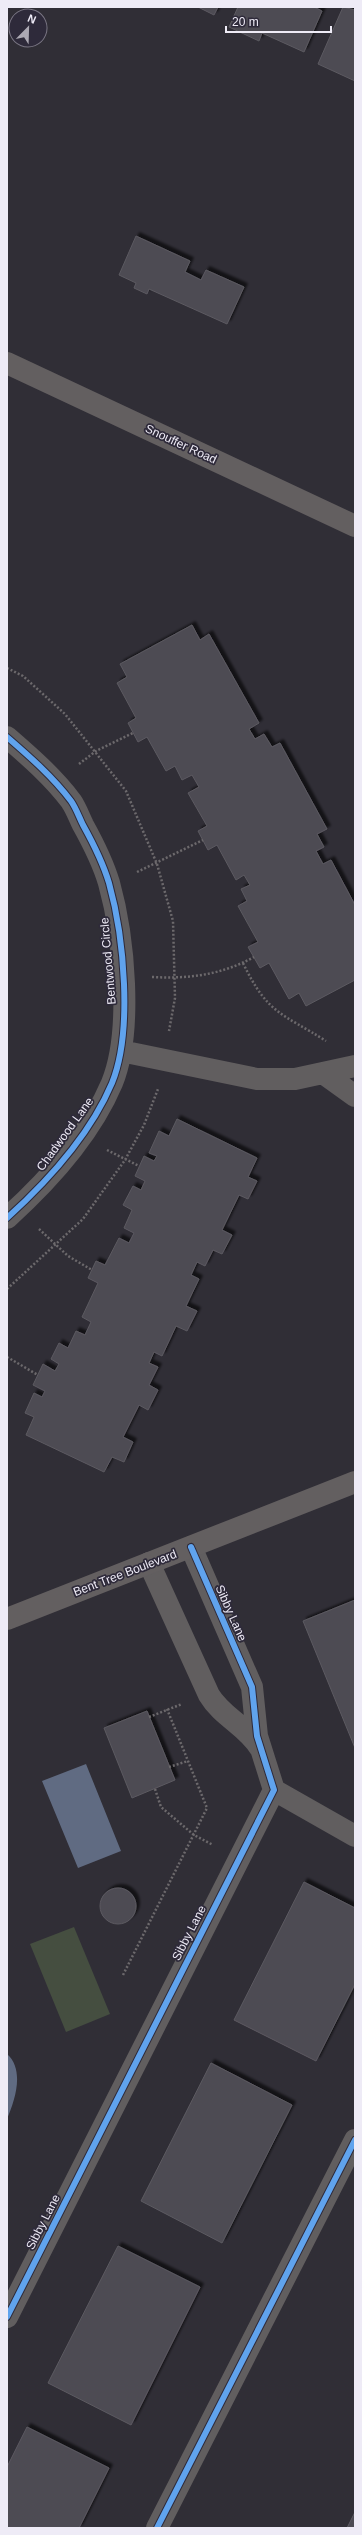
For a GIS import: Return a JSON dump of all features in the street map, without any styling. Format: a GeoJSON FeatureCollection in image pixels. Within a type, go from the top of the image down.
{"type":"FeatureCollection","features":[{"type":"Feature","properties":{"kind":"main road","name":"Snouffer Road"},"geometry":{"type":"LineString","coordinates":[[7,363],[355,526]]}},
{"type":"Feature","properties":{"kind":"main road","name":"Bent Tree Boulevard"},"geometry":{"type":"LineString","coordinates":[[7,1619],[191,1548],[355,1482]]}},
{"type":"Feature","properties":{"kind":"street","name":"Bentwood Circle"},"geometry":{"type":"LineString","coordinates":[[7,737],[71,801],[91,840],[109,884],[118,923],[122,977],[124,1019],[121,1051]]}},
{"type":"Feature","properties":{"kind":"street"},"geometry":{"type":"LineString","coordinates":[[121,1051],[257,1079],[295,1079],[355,1066]]}},
{"type":"Feature","properties":{"kind":"street","name":"Chadwood Lane"},"geometry":{"type":"LineString","coordinates":[[12,1213],[68,1153],[92,1120],[112,1083],[121,1051]]}},
{"type":"Feature","properties":{"kind":"street"},"geometry":{"type":"LineString","coordinates":[[323,1073],[355,1096]]}},
{"type":"Feature","properties":{"kind":"street","name":"Sibby Lane"},"geometry":{"type":"LineString","coordinates":[[7,2317],[274,1790],[257,1736],[252,1688],[191,1548]]}},
{"type":"Feature","properties":{"kind":"street","name":"Sibby Lane"},"geometry":{"type":"LineString","coordinates":[[150,1563],[209,1695],[218,1707],[246,1730],[262,1751]]}},
{"type":"Feature","properties":{"kind":"street"},"geometry":{"type":"LineString","coordinates":[[274,1790],[355,1836]]}},
{"type":"Feature","properties":{"kind":"street"},"geometry":{"type":"LineString","coordinates":[[157,2528],[355,2140]]}},
{"type":"Feature","properties":{"kind":"path"},"geometry":{"type":"LineString","coordinates":[[56,785],[92,754],[120,738],[133,733]]}},
{"type":"Feature","properties":{"kind":"path"},"geometry":{"type":"LineString","coordinates":[[109,884],[153,866],[203,840]]}},
{"type":"Feature","properties":{"kind":"path"},"geometry":{"type":"LineString","coordinates":[[122,977],[197,977],[231,969],[254,957]]}},
{"type":"Feature","properties":{"kind":"path"},"geometry":{"type":"LineString","coordinates":[[243,963],[268,1004],[295,1024],[330,1044]]}},
{"type":"Feature","properties":{"kind":"path"},"geometry":{"type":"LineString","coordinates":[[12,1213],[68,1256],[92,1270]]}},
{"type":"Feature","properties":{"kind":"path"},"geometry":{"type":"LineString","coordinates":[[7,1357],[38,1375]]}},
{"type":"Feature","properties":{"kind":"path"},"geometry":{"type":"LineString","coordinates":[[123,1975],[207,1808],[167,1710]]}},
{"type":"Feature","properties":{"kind":"path"},"geometry":{"type":"LineString","coordinates":[[169,1767],[188,1761]]}},
{"type":"Feature","properties":{"kind":"path"},"geometry":{"type":"LineString","coordinates":[[154,1789],[161,1807],[194,1834],[239,1858]]}},
{"type":"Feature","properties":{"kind":"green space"},"geometry":{"type":"Polygon","coordinates":[[[74,1927],[110,2014],[66,2032],[30,1944],[74,1927]]]}},
{"type":"Feature","properties":{"kind":"water"},"geometry":{"type":"Polygon","coordinates":[[[86,1764],[121,1851],[78,1868],[42,1781],[86,1764]]]}},
{"type":"Feature","properties":{"kind":"water"},"geometry":{"type":"Polygon","coordinates":[[[7,2054],[16,2068],[17,2085],[13,2103],[7,2119],[7,2054]]]}},
{"type":"Feature","properties":{"kind":"building"},"geometry":{"type":"Polygon","coordinates":[[[198,7],[218,7],[214,15],[198,7]]]}},
{"type":"Feature","properties":{"kind":"building"},"geometry":{"type":"Polygon","coordinates":[[[238,7],[314,7],[322,11],[304,52],[262,33],[259,41],[229,27],[238,7]]]}},
{"type":"Feature","properties":{"kind":"building"},"geometry":{"type":"Polygon","coordinates":[[[343,7],[355,10],[355,81],[318,64],[343,7]]]}},
{"type":"Feature","properties":{"kind":"building"},"geometry":{"type":"Polygon","coordinates":[[[136,236],[190,261],[185,272],[201,280],[206,270],[244,287],[227,324],[149,289],[147,294],[134,288],[136,283],[119,275],[136,236]]]}},
{"type":"Feature","properties":{"kind":"building"},"geometry":{"type":"Polygon","coordinates":[[[192,625],[200,640],[209,634],[259,723],[249,729],[255,739],[264,734],[272,747],[280,743],[327,829],[317,834],[324,847],[316,851],[323,864],[331,860],[355,905],[355,980],[306,1006],[299,993],[289,999],[269,963],[260,968],[248,947],[258,942],[238,906],[247,901],[241,889],[250,885],[244,875],[236,880],[217,845],[208,850],[198,831],[207,826],[188,793],[199,787],[192,775],[182,780],[175,766],[166,771],[147,737],[138,742],[128,723],[136,718],[117,683],[127,677],[120,664],[192,625]]]}},
{"type":"Feature","properties":{"kind":"building"},"geometry":{"type":"Polygon","coordinates":[[[177,1119],[257,1158],[248,1177],[257,1181],[248,1199],[239,1195],[222,1230],[232,1235],[222,1254],[213,1250],[205,1266],[197,1262],[191,1275],[199,1279],[186,1306],[197,1311],[187,1331],[176,1326],[162,1356],[154,1352],[149,1363],[158,1367],[149,1385],[158,1390],[148,1410],[139,1405],[123,1437],[133,1442],[124,1462],[112,1457],[104,1472],[26,1435],[34,1417],[25,1413],[34,1393],[42,1397],[45,1391],[33,1385],[43,1364],[55,1371],[59,1364],[51,1359],[59,1343],[68,1348],[76,1331],[85,1335],[91,1322],[82,1317],[98,1283],[88,1278],[96,1261],[105,1265],[119,1238],[129,1243],[134,1233],[124,1228],[132,1210],[123,1205],[133,1186],[141,1190],[145,1181],[135,1176],[144,1156],[154,1161],[157,1156],[149,1153],[159,1131],[169,1136],[177,1119]]]}},
{"type":"Feature","properties":{"kind":"building"},"geometry":{"type":"Polygon","coordinates":[[[355,1600],[355,1748],[303,1621],[355,1600]]]}},
{"type":"Feature","properties":{"kind":"building"},"geometry":{"type":"Polygon","coordinates":[[[147,1711],[175,1780],[132,1798],[104,1728],[147,1711]]]}},
{"type":"Feature","properties":{"kind":"building"},"geometry":{"type":"Polygon","coordinates":[[[304,1882],[355,1908],[355,1984],[316,2061],[234,2020],[304,1882]]]}},
{"type":"Feature","properties":{"kind":"building"},"geometry":{"type":"Polygon","coordinates":[[[121,1888],[131,1893],[135,1899],[135,1913],[131,1919],[125,1923],[115,1924],[105,1919],[101,1913],[100,1903],[105,1893],[111,1889],[121,1888]]]}},
{"type":"Feature","properties":{"kind":"building"},"geometry":{"type":"Polygon","coordinates":[[[211,2063],[292,2105],[222,2243],[141,2201],[211,2063]]]}},
{"type":"Feature","properties":{"kind":"building"},"geometry":{"type":"Polygon","coordinates":[[[118,2246],[200,2287],[131,2425],[48,2383],[118,2246]]]}},
{"type":"Feature","properties":{"kind":"building"},"geometry":{"type":"Polygon","coordinates":[[[27,2427],[109,2468],[79,2528],[7,2528],[7,2467],[27,2427]]]}},
{"type":"Feature","properties":{"kind":"building"},"geometry":{"type":"Polygon","coordinates":[[[355,2512],[355,2528],[347,2528],[355,2512]]]}},
{"type":"Feature","properties":{"kind":"cycle path"},"geometry":{"type":"LineString","coordinates":[[7,737],[49,775],[64,792],[71,801],[94,846],[107,876],[114,905],[119,930],[124,984],[124,1011],[119,1062],[112,1083],[103,1102],[92,1121],[67,1156],[38,1189],[7,1218]]}},
{"type":"Feature","properties":{"kind":"cycle path"},"geometry":{"type":"LineString","coordinates":[[7,2317],[274,1790],[257,1736],[252,1687],[191,1547]]}},
{"type":"Feature","properties":{"kind":"cycle path"},"geometry":{"type":"LineString","coordinates":[[157,2528],[355,2140]]}}]}
